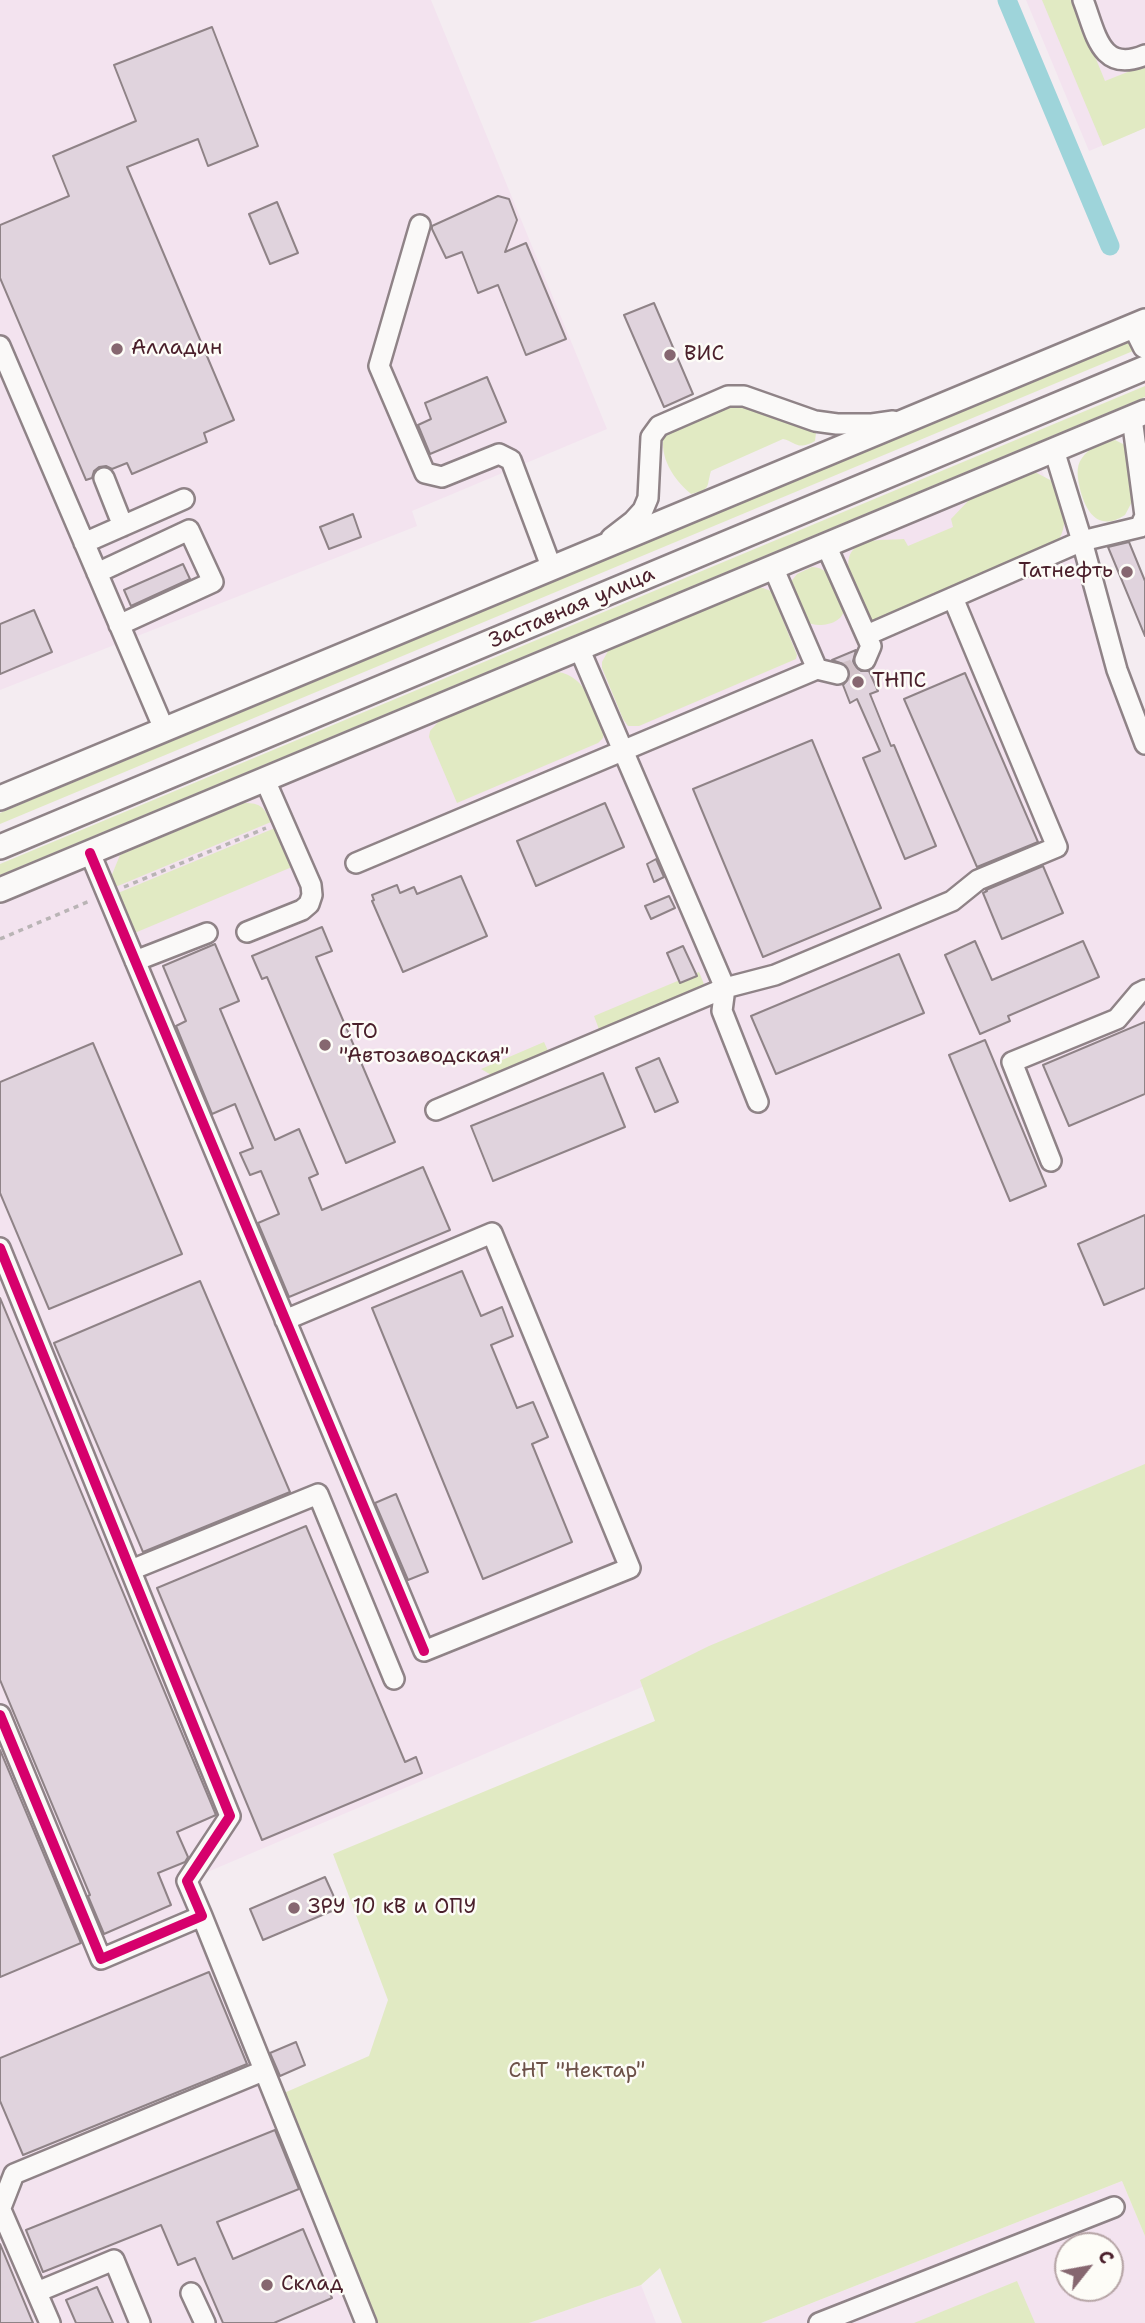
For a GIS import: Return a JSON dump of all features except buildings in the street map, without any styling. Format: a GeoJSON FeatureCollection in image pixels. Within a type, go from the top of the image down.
{"type":"FeatureCollection","features":[{"type":"Feature","properties":{"kind":"main road","name":"Заставная улица"},"geometry":{"type":"LineString","coordinates":[[0,798],[768,477],[1142,331]]}},
{"type":"Feature","properties":{"kind":"main road","name":"Заставная улица"},"geometry":{"type":"LineString","coordinates":[[0,847],[1145,368]]}},
{"type":"Feature","properties":{"kind":"main road","name":"Заставная улица"},"geometry":{"type":"LineString","coordinates":[[0,890],[1139,415]]}},
{"type":"Feature","properties":{"kind":"street"},"geometry":{"type":"LineString","coordinates":[[1083,0],[1104,52],[1116,60],[1130,61],[1145,55]]}},
{"type":"Feature","properties":{"kind":"street"},"geometry":{"type":"LineString","coordinates":[[420,225],[379,366],[425,473],[442,477],[499,454],[511,460],[552,569]]}},
{"type":"Feature","properties":{"kind":"street"},"geometry":{"type":"LineString","coordinates":[[0,345],[164,729]]}},
{"type":"Feature","properties":{"kind":"street"},"geometry":{"type":"LineString","coordinates":[[592,552],[633,521],[643,510],[648,498],[651,437],[659,426],[728,396],[744,396],[816,421],[837,424],[872,424],[925,415]]}},
{"type":"Feature","properties":{"kind":"street"},"geometry":{"type":"LineString","coordinates":[[866,635],[1082,541],[1140,527],[1145,516],[1139,415]]}},
{"type":"Feature","properties":{"kind":"street"},"geometry":{"type":"LineString","coordinates":[[1054,450],[1117,670],[1145,744]]}},
{"type":"Feature","properties":{"kind":"street"},"geometry":{"type":"LineString","coordinates":[[104,478],[123,526]]}},
{"type":"Feature","properties":{"kind":"street"},"geometry":{"type":"LineString","coordinates":[[84,543],[184,499]]}},
{"type":"Feature","properties":{"kind":"street"},"geometry":{"type":"LineString","coordinates":[[97,573],[189,530],[213,582],[119,625]]}},
{"type":"Feature","properties":{"kind":"street"},"geometry":{"type":"LineString","coordinates":[[826,545],[871,646],[865,660]]}},
{"type":"Feature","properties":{"kind":"street"},"geometry":{"type":"LineString","coordinates":[[773,568],[817,669]]}},
{"type":"Feature","properties":{"kind":"street"},"geometry":{"type":"LineString","coordinates":[[436,1110],[725,988],[775,975],[952,901],[978,880],[1057,847],[953,598]]}},
{"type":"Feature","properties":{"kind":"street"},"geometry":{"type":"LineString","coordinates":[[579,648],[725,988],[722,1011],[758,1102]]}},
{"type":"Feature","properties":{"kind":"street"},"geometry":{"type":"LineString","coordinates":[[356,863],[817,669],[838,674]]}},
{"type":"Feature","properties":{"kind":"street"},"geometry":{"type":"LineString","coordinates":[[247,932],[302,910],[309,904],[312,895],[307,874],[264,780]]}},
{"type":"Feature","properties":{"kind":"street"},"geometry":{"type":"LineString","coordinates":[[90,853],[285,1320],[424,1651],[630,1568],[492,1233],[285,1320]]}},
{"type":"Feature","properties":{"kind":"street"},"geometry":{"type":"LineString","coordinates":[[135,961],[207,933]]}},
{"type":"Feature","properties":{"kind":"street"},"geometry":{"type":"LineString","coordinates":[[1051,1161],[1012,1062],[1117,1019],[1145,989]]}},
{"type":"Feature","properties":{"kind":"street"},"geometry":{"type":"LineString","coordinates":[[0,1248],[230,1816],[187,1881],[366,2323]]}},
{"type":"Feature","properties":{"kind":"street"},"geometry":{"type":"LineString","coordinates":[[131,1570],[318,1494],[394,1679]]}},
{"type":"Feature","properties":{"kind":"street"},"geometry":{"type":"LineString","coordinates":[[0,1715],[101,1959],[202,1916]]}},
{"type":"Feature","properties":{"kind":"street"},"geometry":{"type":"LineString","coordinates":[[50,2323],[1,2210],[14,2174],[263,2071]]}},
{"type":"Feature","properties":{"kind":"street"},"geometry":{"type":"LineString","coordinates":[[819,2323],[1114,2207]]}},
{"type":"Feature","properties":{"kind":"street"},"geometry":{"type":"LineString","coordinates":[[37,2292],[114,2260],[141,2323]]}},
{"type":"Feature","properties":{"kind":"street"},"geometry":{"type":"LineString","coordinates":[[191,2293],[205,2323]]}},
{"type":"Feature","properties":{"kind":"path"},"geometry":{"type":"LineString","coordinates":[[0,939],[283,821]]}},
{"type":"Feature","properties":{"kind":"shaded area"},"geometry":{"type":"Polygon","coordinates":[[[0,0],[431,0],[607,429],[412,511],[417,526],[0,690],[0,0]]]}},
{"type":"Feature","properties":{"kind":"shaded area"},"geometry":{"type":"Polygon","coordinates":[[[1026,0],[1145,0],[1145,128],[1089,151],[1026,0]]]}},
{"type":"Feature","properties":{"kind":"shaded area"},"geometry":{"type":"Polygon","coordinates":[[[1041,469],[1145,715],[1145,1473],[198,1876],[377,2323],[0,2323],[0,905],[1041,469]]]}},
{"type":"Feature","properties":{"kind":"shaded area"},"geometry":{"type":"Polygon","coordinates":[[[1122,2181],[1145,2236],[1145,2323],[761,2323],[1122,2181]]]}},
{"type":"Feature","properties":{"kind":"shaded area"},"geometry":{"type":"Polygon","coordinates":[[[641,2285],[656,2323],[529,2323],[641,2285]]]}},
{"type":"Feature","properties":{"kind":"green space"},"geometry":{"type":"Polygon","coordinates":[[[1042,0],[1072,0],[1105,81],[1145,65],[1145,128],[1103,146],[1042,0]]]}},
{"type":"Feature","properties":{"kind":"green space"},"geometry":{"type":"Polygon","coordinates":[[[1145,335],[1145,346],[0,824],[0,813],[1145,335]]]}},
{"type":"Feature","properties":{"kind":"green space"},"geometry":{"type":"Polygon","coordinates":[[[1145,386],[1145,397],[0,875],[0,864],[1145,386]]]}},
{"type":"Feature","properties":{"kind":"green space"},"geometry":{"type":"Polygon","coordinates":[[[729,405],[744,407],[810,428],[816,433],[815,441],[800,446],[783,439],[711,471],[705,489],[691,494],[678,482],[669,467],[664,451],[664,434],[729,405]]]}},
{"type":"Feature","properties":{"kind":"green space"},"geometry":{"type":"Polygon","coordinates":[[[1115,440],[1126,448],[1134,498],[1125,515],[1116,520],[1101,521],[1086,506],[1080,489],[1078,469],[1088,451],[1115,440]]]}},
{"type":"Feature","properties":{"kind":"green space"},"geometry":{"type":"Polygon","coordinates":[[[1035,472],[1052,481],[1062,505],[1063,530],[1054,545],[871,623],[850,576],[850,554],[858,546],[875,540],[904,539],[908,546],[953,527],[951,519],[970,499],[1035,472]]]}},
{"type":"Feature","properties":{"kind":"green space"},"geometry":{"type":"Polygon","coordinates":[[[812,567],[827,573],[835,585],[844,610],[838,619],[828,624],[815,625],[806,621],[790,583],[797,574],[812,567]]]}},
{"type":"Feature","properties":{"kind":"green space"},"geometry":{"type":"Polygon","coordinates":[[[758,588],[771,591],[797,655],[796,659],[639,726],[628,726],[602,668],[608,651],[758,588]]]}},
{"type":"Feature","properties":{"kind":"green space"},"geometry":{"type":"Polygon","coordinates":[[[558,672],[576,680],[588,694],[604,732],[603,738],[598,743],[457,803],[429,737],[430,731],[439,721],[558,672]]]}},
{"type":"Feature","properties":{"kind":"green space"},"geometry":{"type":"Polygon","coordinates":[[[244,803],[261,807],[271,822],[113,888],[111,877],[120,855],[244,803]]]}},
{"type":"Feature","properties":{"kind":"green space"},"geometry":{"type":"Polygon","coordinates":[[[275,828],[292,867],[133,932],[118,893],[275,828]]]}},
{"type":"Feature","properties":{"kind":"green space"},"geometry":{"type":"Polygon","coordinates":[[[699,972],[704,984],[702,987],[600,1032],[594,1016],[699,972]]]}},
{"type":"Feature","properties":{"kind":"green space"},"geometry":{"type":"Polygon","coordinates":[[[544,1042],[549,1053],[493,1076],[481,1069],[544,1042]]]}},
{"type":"Feature","properties":{"kind":"green space","name":"СНТ \"Нектар\""},"geometry":{"type":"Polygon","coordinates":[[[1145,1464],[1145,2236],[1122,2181],[761,2323],[682,2323],[660,2268],[641,2285],[529,2323],[377,2323],[284,2093],[369,2056],[388,2000],[333,1854],[655,1721],[640,1680],[709,1646],[1145,1464]]]}},
{"type":"Feature","properties":{"kind":"green space"},"geometry":{"type":"Polygon","coordinates":[[[1017,2281],[1035,2323],[914,2323],[1017,2281]]]}},
{"type":"Feature","properties":{"kind":"waterway"},"geometry":{"type":"LineString","coordinates":[[1007,0],[1110,246]]}},
{"type":"Feature","properties":{"kind":"tunnel"},"geometry":{"type":"LineString","coordinates":[[838,674],[853,669],[865,660]]}},
{"type":"Feature","properties":{"kind":"cycle path"},"geometry":{"type":"LineString","coordinates":[[90,853],[424,1651]]}},
{"type":"Feature","properties":{"kind":"cycle path"},"geometry":{"type":"LineString","coordinates":[[0,1248],[230,1816],[187,1881],[202,1916],[101,1959],[0,1715]]}},
{"type":"Feature","properties":{"kind":"place","name":"Алладин"},"geometry":{"type":"Point","coordinates":[117,349]}},
{"type":"Feature","properties":{"kind":"place","name":"ВИС"},"geometry":{"type":"Point","coordinates":[670,355]}},
{"type":"Feature","properties":{"kind":"place","name":"Татнефть"},"geometry":{"type":"Point","coordinates":[1127,572]}},
{"type":"Feature","properties":{"kind":"place","name":"ТНПС"},"geometry":{"type":"Point","coordinates":[858,682]}},
{"type":"Feature","properties":{"kind":"place","name":"СТО \"Автозаводская\""},"geometry":{"type":"Point","coordinates":[325,1045]}},
{"type":"Feature","properties":{"kind":"place","name":"ЗРУ 10 кВ и ОПУ"},"geometry":{"type":"Point","coordinates":[294,1908]}},
{"type":"Feature","properties":{"kind":"place","name":"Склад"},"geometry":{"type":"Point","coordinates":[267,2285]}}]}
